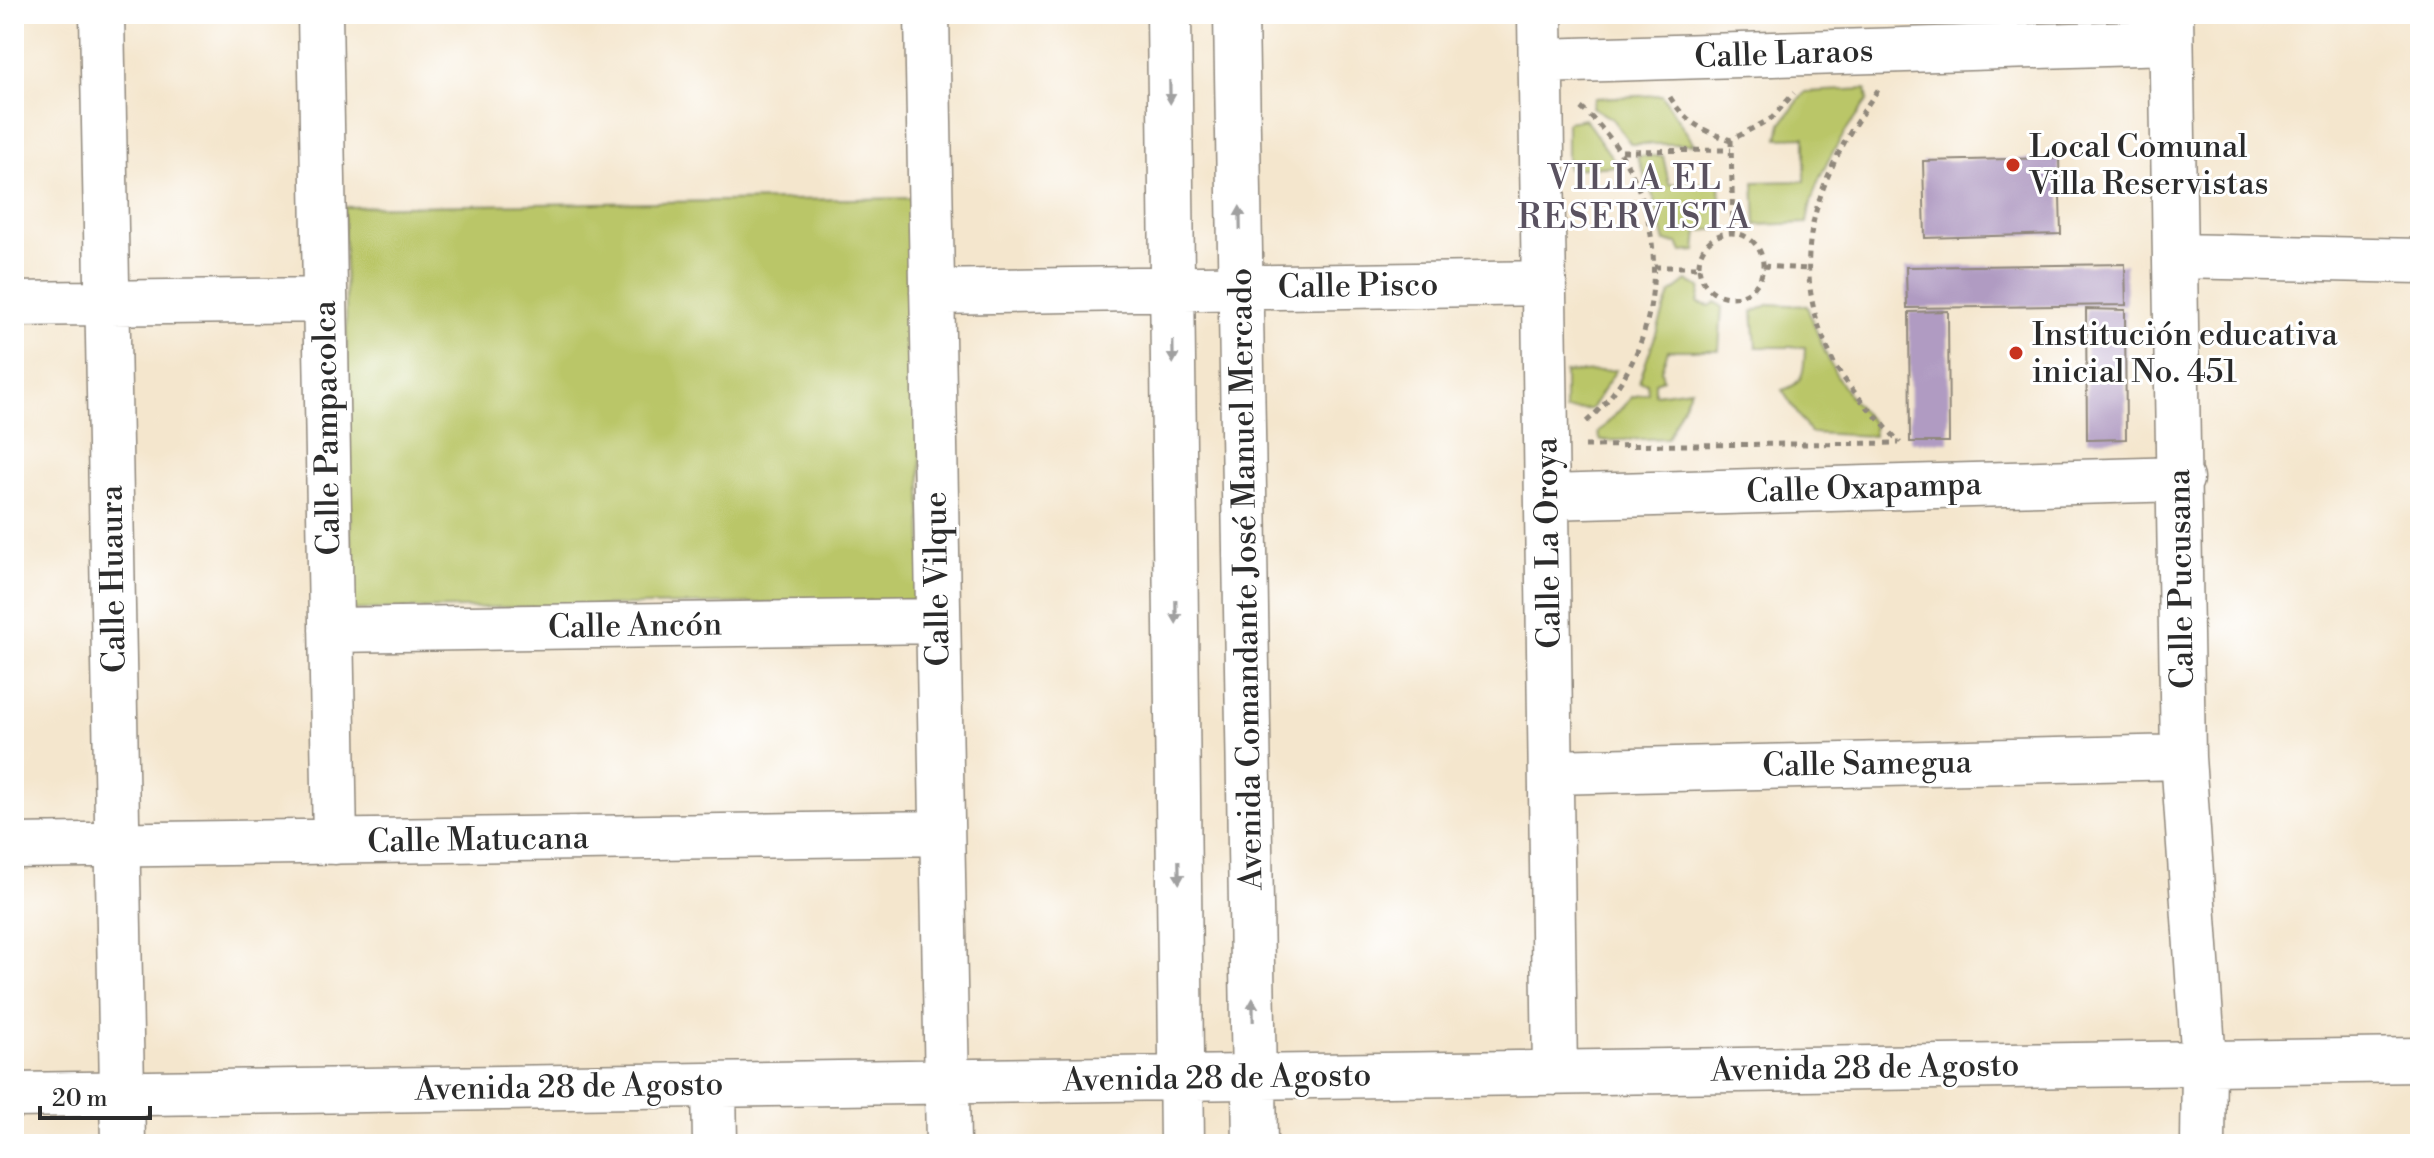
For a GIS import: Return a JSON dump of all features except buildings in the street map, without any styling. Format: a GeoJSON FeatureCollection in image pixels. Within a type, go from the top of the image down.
{"type":"FeatureCollection","features":[{"type":"Feature","properties":{"kind":"street","name":"Calle Huaura"},"geometry":{"type":"LineString","coordinates":[[102,14],[123,1144]]}},
{"type":"Feature","properties":{"kind":"street","name":"Calle Pampacolca"},"geometry":{"type":"LineString","coordinates":[[320,14],[335,842]]}},
{"type":"Feature","properties":{"kind":"street","name":"Calle Vilque"},"geometry":{"type":"LineString","coordinates":[[927,14],[948,1144]]}},
{"type":"Feature","properties":{"kind":"street"},"geometry":{"type":"LineString","coordinates":[[1169,14],[1182,1144]]}},
{"type":"Feature","properties":{"kind":"street","name":"Avenida Comandante José Manuel Mercado"},"geometry":{"type":"LineString","coordinates":[[1236,14],[1255,1144]]}},
{"type":"Feature","properties":{"kind":"street","name":"Calle La Oroya"},"geometry":{"type":"LineString","coordinates":[[1540,14],[1555,1073]]}},
{"type":"Feature","properties":{"kind":"street","name":"Calle Laraos"},"geometry":{"type":"LineString","coordinates":[[1541,61],[2171,28]]}},
{"type":"Feature","properties":{"kind":"street","name":"Calle Pucusana"},"geometry":{"type":"LineString","coordinates":[[2171,28],[2181,479],[2183,757],[2204,1063],[2203,1144]]}},
{"type":"Feature","properties":{"kind":"street"},"geometry":{"type":"LineString","coordinates":[[2175,256],[2420,261]]}},
{"type":"Feature","properties":{"kind":"street","name":"Calle Pisco"},"geometry":{"type":"LineString","coordinates":[[932,292],[1544,283]]}},
{"type":"Feature","properties":{"kind":"street"},"geometry":{"type":"LineString","coordinates":[[14,304],[325,300]]}},
{"type":"Feature","properties":{"kind":"street","name":"Calle Oxapampa"},"geometry":{"type":"LineString","coordinates":[[1547,497],[2181,479]]}},
{"type":"Feature","properties":{"kind":"street","name":"Calle Ancón"},"geometry":{"type":"LineString","coordinates":[[331,630],[938,621]]}},
{"type":"Feature","properties":{"kind":"street","name":"Calle Samegua"},"geometry":{"type":"LineString","coordinates":[[1551,772],[2183,757]]}},
{"type":"Feature","properties":{"kind":"street","name":"Calle Matucana"},"geometry":{"type":"LineString","coordinates":[[14,846],[942,833]]}},
{"type":"Feature","properties":{"kind":"street","name":"Avenida 28 de Agosto"},"geometry":{"type":"LineString","coordinates":[[14,1095],[2420,1060]]}},
{"type":"Feature","properties":{"kind":"street"},"geometry":{"type":"LineString","coordinates":[[714,1085],[715,1144]]}},
{"type":"Feature","properties":{"kind":"path"},"geometry":{"type":"LineString","coordinates":[[1572,446],[1900,443],[1838,372],[1811,306],[1807,269],[1818,198],[1856,120],[1885,80]]}},
{"type":"Feature","properties":{"kind":"path"},"geometry":{"type":"LineString","coordinates":[[1667,93],[1680,113],[1700,130],[1731,140],[1772,118],[1797,89]]}},
{"type":"Feature","properties":{"kind":"path"},"geometry":{"type":"LineString","coordinates":[[1577,429],[1620,385],[1642,345],[1654,293],[1654,244],[1641,189],[1622,151],[1578,105]]}},
{"type":"Feature","properties":{"kind":"path"},"geometry":{"type":"LineString","coordinates":[[1731,140],[1733,233]]}},
{"type":"Feature","properties":{"kind":"path"},"geometry":{"type":"LineString","coordinates":[[1622,151],[1731,150]]}},
{"type":"Feature","properties":{"kind":"path"},"geometry":{"type":"LineString","coordinates":[[1733,233],[1757,245],[1763,266],[1751,291],[1725,297],[1712,291],[1703,281],[1699,267],[1706,244],[1716,236],[1733,233]]}},
{"type":"Feature","properties":{"kind":"path"},"geometry":{"type":"LineString","coordinates":[[1763,266],[1807,269]]}},
{"type":"Feature","properties":{"kind":"path"},"geometry":{"type":"LineString","coordinates":[[1654,267],[1699,267]]}},
{"type":"Feature","properties":{"kind":"green space"},"geometry":{"type":"Polygon","coordinates":[[[1866,89],[1868,100],[1838,143],[1822,174],[1807,223],[1756,225],[1754,182],[1805,181],[1805,137],[1778,138],[1781,124],[1805,92],[1866,89]]]}},
{"type":"Feature","properties":{"kind":"green space"},"geometry":{"type":"Polygon","coordinates":[[[1662,95],[1694,144],[1631,144],[1612,119],[1592,107],[1595,98],[1662,95]]]}},
{"type":"Feature","properties":{"kind":"green space"},"geometry":{"type":"Polygon","coordinates":[[[1585,119],[1618,166],[1567,169],[1567,122],[1585,119]]]}},
{"type":"Feature","properties":{"kind":"green space"},"geometry":{"type":"Polygon","coordinates":[[[1637,156],[1663,156],[1669,184],[1720,183],[1722,229],[1698,231],[1696,251],[1682,252],[1678,243],[1665,242],[1654,199],[1637,156]]]}},
{"type":"Feature","properties":{"kind":"green space"},"geometry":{"type":"Polygon","coordinates":[[[916,198],[923,600],[352,610],[344,207],[916,198]]]}},
{"type":"Feature","properties":{"kind":"green space"},"geometry":{"type":"Polygon","coordinates":[[[1687,281],[1701,287],[1698,303],[1710,306],[1716,302],[1722,307],[1719,350],[1668,350],[1661,370],[1663,379],[1655,382],[1655,394],[1691,389],[1667,438],[1601,441],[1598,433],[1632,397],[1648,393],[1647,383],[1639,382],[1670,294],[1687,281]]]}},
{"type":"Feature","properties":{"kind":"green space"},"geometry":{"type":"Polygon","coordinates":[[[1770,304],[1807,306],[1833,369],[1850,397],[1873,423],[1874,436],[1810,433],[1782,390],[1800,379],[1805,347],[1756,347],[1753,312],[1770,304]]]}},
{"type":"Feature","properties":{"kind":"green space"},"geometry":{"type":"Polygon","coordinates":[[[1616,370],[1591,409],[1565,410],[1565,373],[1616,370]]]}},
{"type":"Feature","properties":{"kind":"place","name":"Local Comunal Villa Reservistas"},"geometry":{"type":"Point","coordinates":[2013,165]}},
{"type":"Feature","properties":{"kind":"place","name":"Institución educativa inicial No. 451"},"geometry":{"type":"Point","coordinates":[2016,353]}},
{"type":"Feature","properties":{"kind":"district","name":"VILLA EL RESERVISTA"},"geometry":{"type":"Point","coordinates":[1635,198]}}]}
